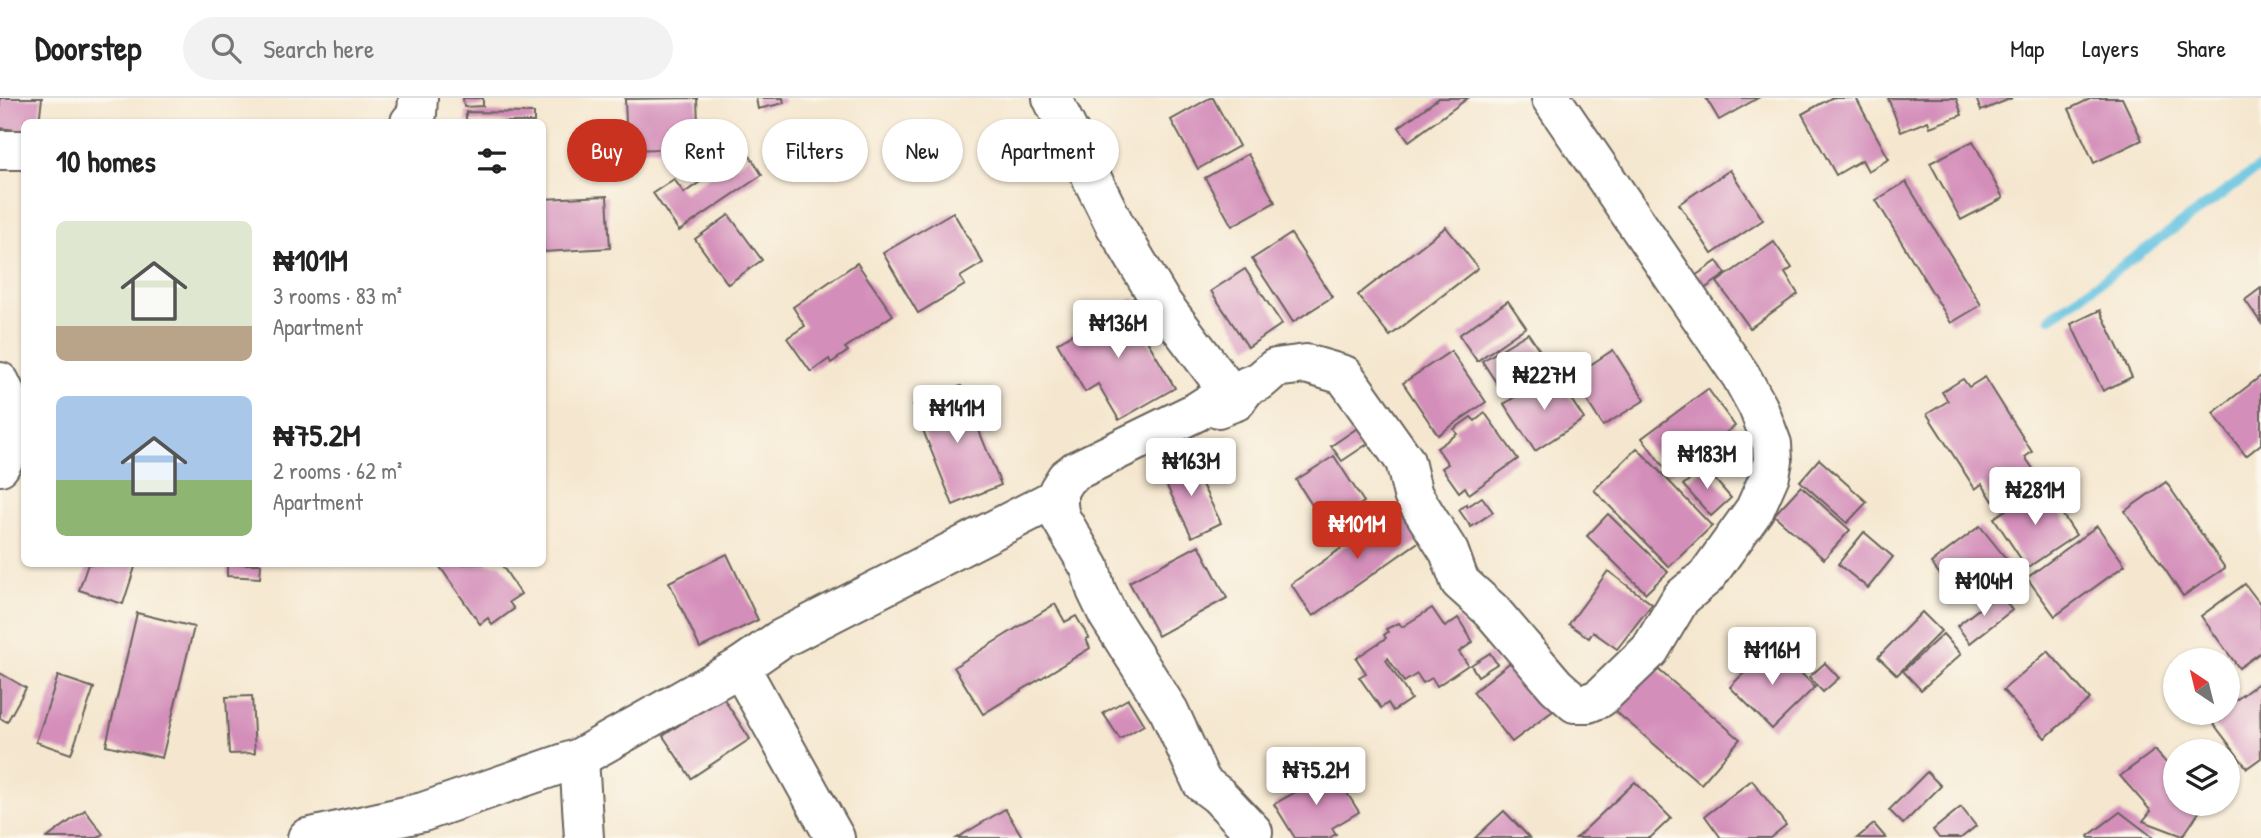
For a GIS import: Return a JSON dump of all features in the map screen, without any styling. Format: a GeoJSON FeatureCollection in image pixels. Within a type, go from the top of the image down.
{"type":"FeatureCollection","features":[{"type":"Feature","properties":{"kind":"street"},"geometry":{"type":"LineString","coordinates":[[413,119],[417,114],[418,98]]}},
{"type":"Feature","properties":{"kind":"street"},"geometry":{"type":"LineString","coordinates":[[1052,98],[1115,225],[1161,302],[1236,401]]}},
{"type":"Feature","properties":{"kind":"street"},"geometry":{"type":"LineString","coordinates":[[1253,832],[1202,783],[1169,711],[1108,615],[1096,590],[1090,568],[1060,517],[1058,491],[1075,471],[1210,403],[1218,408],[1236,401],[1247,386],[1260,381],[1275,368],[1306,364],[1344,375],[1405,461],[1413,495],[1449,552],[1460,582],[1491,610],[1556,686],[1575,704],[1600,698],[1650,650],[1681,598],[1707,576],[1755,509],[1770,475],[1772,444],[1758,407],[1741,376],[1551,98]]}},
{"type":"Feature","properties":{"kind":"street"},"geometry":{"type":"LineString","coordinates":[[0,150],[21,150]]}},
{"type":"Feature","properties":{"kind":"street"},"geometry":{"type":"LineString","coordinates":[[0,382],[15,412],[18,430],[0,466]]}},
{"type":"Feature","properties":{"kind":"street"},"geometry":{"type":"LineString","coordinates":[[307,838],[423,812],[579,758],[740,667],[779,640],[1058,498]]}},
{"type":"Feature","properties":{"kind":"street"},"geometry":{"type":"LineString","coordinates":[[740,667],[835,838]]}},
{"type":"Feature","properties":{"kind":"street"},"geometry":{"type":"LineString","coordinates":[[579,758],[584,838]]}},
{"type":"Feature","properties":{"kind":"building"},"geometry":{"type":"Polygon","coordinates":[[[0,98],[42,98],[39,119],[21,119],[21,131],[0,128],[0,98]]]}},
{"type":"Feature","properties":{"kind":"building"},"geometry":{"type":"Polygon","coordinates":[[[463,98],[483,98],[483,106],[464,107],[463,98]]]}},
{"type":"Feature","properties":{"kind":"building"},"geometry":{"type":"Polygon","coordinates":[[[697,98],[698,119],[661,119],[661,149],[647,149],[647,119],[626,119],[625,99],[697,98]]]}},
{"type":"Feature","properties":{"kind":"building"},"geometry":{"type":"Polygon","coordinates":[[[756,98],[783,98],[784,103],[758,109],[756,98]]]}},
{"type":"Feature","properties":{"kind":"building"},"geometry":{"type":"Polygon","coordinates":[[[1213,98],[1239,146],[1198,169],[1171,120],[1213,98]]]}},
{"type":"Feature","properties":{"kind":"building"},"geometry":{"type":"Polygon","coordinates":[[[1439,98],[1468,98],[1409,141],[1399,127],[1439,98]]]}},
{"type":"Feature","properties":{"kind":"building"},"geometry":{"type":"Polygon","coordinates":[[[1706,98],[1758,98],[1719,120],[1706,98]]]}},
{"type":"Feature","properties":{"kind":"building"},"geometry":{"type":"Polygon","coordinates":[[[1831,98],[1856,98],[1889,159],[1868,171],[1862,160],[1836,175],[1802,114],[1831,98]]]}},
{"type":"Feature","properties":{"kind":"building"},"geometry":{"type":"Polygon","coordinates":[[[1888,98],[1956,98],[1962,115],[1930,127],[1928,121],[1901,132],[1888,98]]]}},
{"type":"Feature","properties":{"kind":"building"},"geometry":{"type":"Polygon","coordinates":[[[1976,98],[2012,98],[1981,111],[1976,98]]]}},
{"type":"Feature","properties":{"kind":"building"},"geometry":{"type":"Polygon","coordinates":[[[2092,98],[2122,98],[2142,140],[2094,163],[2069,109],[2092,98]]]}},
{"type":"Feature","properties":{"kind":"building"},"geometry":{"type":"Polygon","coordinates":[[[466,112],[534,113],[534,119],[466,119],[466,112]]]}},
{"type":"Feature","properties":{"kind":"building"},"geometry":{"type":"Polygon","coordinates":[[[1973,141],[2003,198],[1961,220],[1930,163],[1973,141]]]}},
{"type":"Feature","properties":{"kind":"building"},"geometry":{"type":"Polygon","coordinates":[[[1248,154],[1275,202],[1232,226],[1205,178],[1248,154]]]}},
{"type":"Feature","properties":{"kind":"building"},"geometry":{"type":"Polygon","coordinates":[[[750,156],[762,175],[679,231],[653,193],[670,182],[676,182],[684,193],[700,182],[748,182],[750,156]]]}},
{"type":"Feature","properties":{"kind":"building"},"geometry":{"type":"Polygon","coordinates":[[[1730,170],[1763,220],[1712,254],[1679,204],[1730,170]]]}},
{"type":"Feature","properties":{"kind":"building"},"geometry":{"type":"Polygon","coordinates":[[[1906,182],[1981,305],[1951,323],[1876,200],[1906,182]]]}},
{"type":"Feature","properties":{"kind":"building"},"geometry":{"type":"Polygon","coordinates":[[[607,196],[610,248],[546,252],[546,199],[607,196]]]}},
{"type":"Feature","properties":{"kind":"building"},"geometry":{"type":"Polygon","coordinates":[[[953,212],[983,263],[960,277],[965,285],[918,313],[883,253],[953,212]]]}},
{"type":"Feature","properties":{"kind":"building"},"geometry":{"type":"Polygon","coordinates":[[[729,215],[762,260],[728,284],[695,239],[729,215]]]}},
{"type":"Feature","properties":{"kind":"building"},"geometry":{"type":"Polygon","coordinates":[[[1446,227],[1478,268],[1390,336],[1358,295],[1446,227]]]}},
{"type":"Feature","properties":{"kind":"building"},"geometry":{"type":"Polygon","coordinates":[[[1291,234],[1332,297],[1293,322],[1252,259],[1291,234]]]}},
{"type":"Feature","properties":{"kind":"building"},"geometry":{"type":"Polygon","coordinates":[[[1774,242],[1792,268],[1785,273],[1798,294],[1750,328],[1717,282],[1774,242]]]}},
{"type":"Feature","properties":{"kind":"building"},"geometry":{"type":"Polygon","coordinates":[[[1717,261],[1726,274],[1704,289],[1695,276],[1717,261]]]}},
{"type":"Feature","properties":{"kind":"building"},"geometry":{"type":"Polygon","coordinates":[[[857,263],[893,315],[845,348],[848,351],[831,363],[829,359],[811,372],[787,338],[805,326],[793,307],[857,263]]]}},
{"type":"Feature","properties":{"kind":"building"},"geometry":{"type":"Polygon","coordinates":[[[1245,269],[1282,324],[1248,347],[1211,291],[1245,269]]]}},
{"type":"Feature","properties":{"kind":"building"},"geometry":{"type":"Polygon","coordinates":[[[2261,288],[2261,323],[2245,300],[2261,288]]]}},
{"type":"Feature","properties":{"kind":"building"},"geometry":{"type":"Polygon","coordinates":[[[1134,298],[1151,327],[1142,332],[1175,388],[1119,420],[1098,384],[1085,392],[1057,343],[1134,298]]]}},
{"type":"Feature","properties":{"kind":"building"},"geometry":{"type":"Polygon","coordinates":[[[1508,301],[1526,327],[1477,361],[1459,335],[1508,301]]]}},
{"type":"Feature","properties":{"kind":"building"},"geometry":{"type":"Polygon","coordinates":[[[2100,310],[2132,377],[2103,391],[2071,324],[2100,310]]]}},
{"type":"Feature","properties":{"kind":"building"},"geometry":{"type":"Polygon","coordinates":[[[1528,333],[1547,361],[1501,390],[1482,361],[1528,333]]]}},
{"type":"Feature","properties":{"kind":"building"},"geometry":{"type":"Polygon","coordinates":[[[1613,350],[1645,400],[1603,426],[1572,377],[1613,350]]]}},
{"type":"Feature","properties":{"kind":"building"},"geometry":{"type":"Polygon","coordinates":[[[1451,351],[1486,402],[1438,435],[1403,383],[1451,351]]]}},
{"type":"Feature","properties":{"kind":"building"},"geometry":{"type":"Polygon","coordinates":[[[1553,372],[1584,419],[1535,451],[1504,404],[1553,372]]]}},
{"type":"Feature","properties":{"kind":"building"},"geometry":{"type":"Polygon","coordinates":[[[2261,376],[2261,444],[2246,456],[2213,413],[2261,376]]]}},
{"type":"Feature","properties":{"kind":"building"},"geometry":{"type":"Polygon","coordinates":[[[1985,377],[2032,452],[2025,457],[2036,473],[1993,501],[1982,484],[1975,489],[1927,414],[1948,401],[1942,392],[1963,379],[1969,387],[1985,377]]]}},
{"type":"Feature","properties":{"kind":"building"},"geometry":{"type":"Polygon","coordinates":[[[961,386],[1001,485],[953,505],[913,405],[961,386]]]}},
{"type":"Feature","properties":{"kind":"building"},"geometry":{"type":"Polygon","coordinates":[[[1708,389],[1735,426],[1669,474],[1642,438],[1708,389]]]}},
{"type":"Feature","properties":{"kind":"building"},"geometry":{"type":"Polygon","coordinates":[[[1485,413],[1518,459],[1469,494],[1465,487],[1459,492],[1442,468],[1448,464],[1437,448],[1457,434],[1454,429],[1471,417],[1475,421],[1485,413]]]}},
{"type":"Feature","properties":{"kind":"building"},"geometry":{"type":"Polygon","coordinates":[[[1359,427],[1369,443],[1342,461],[1331,446],[1359,427]]]}},
{"type":"Feature","properties":{"kind":"building"},"geometry":{"type":"Polygon","coordinates":[[[1637,448],[1712,526],[1669,567],[1594,490],[1637,448]]]}},
{"type":"Feature","properties":{"kind":"building"},"geometry":{"type":"Polygon","coordinates":[[[1334,456],[1364,502],[1326,527],[1296,480],[1334,456]]]}},
{"type":"Feature","properties":{"kind":"building"},"geometry":{"type":"Polygon","coordinates":[[[1819,459],[1867,502],[1847,523],[1800,481],[1819,459]]]}},
{"type":"Feature","properties":{"kind":"building"},"geometry":{"type":"Polygon","coordinates":[[[1190,460],[1221,523],[1192,537],[1161,474],[1190,460]]]}},
{"type":"Feature","properties":{"kind":"building"},"geometry":{"type":"Polygon","coordinates":[[[1704,467],[1731,498],[1711,516],[1683,485],[1704,467]]]}},
{"type":"Feature","properties":{"kind":"building"},"geometry":{"type":"Polygon","coordinates":[[[2166,482],[2225,568],[2183,596],[2125,511],[2166,482]]]}},
{"type":"Feature","properties":{"kind":"building"},"geometry":{"type":"Polygon","coordinates":[[[2043,485],[2076,535],[2027,568],[1994,518],[2043,485]]]}},
{"type":"Feature","properties":{"kind":"building"},"geometry":{"type":"Polygon","coordinates":[[[1801,486],[1850,530],[1824,559],[1774,515],[1801,486]]]}},
{"type":"Feature","properties":{"kind":"building"},"geometry":{"type":"Polygon","coordinates":[[[1482,497],[1493,512],[1471,527],[1459,510],[1482,497]]]}},
{"type":"Feature","properties":{"kind":"building"},"geometry":{"type":"Polygon","coordinates":[[[1401,506],[1424,538],[1313,616],[1291,584],[1401,506]]]}},
{"type":"Feature","properties":{"kind":"building"},"geometry":{"type":"Polygon","coordinates":[[[1608,514],[1668,572],[1646,593],[1587,536],[1608,514]]]}},
{"type":"Feature","properties":{"kind":"building"},"geometry":{"type":"Polygon","coordinates":[[[1980,526],[2008,561],[1959,599],[1931,563],[1980,526]]]}},
{"type":"Feature","properties":{"kind":"building"},"geometry":{"type":"Polygon","coordinates":[[[2097,526],[2125,565],[2055,616],[2027,578],[2097,526]]]}},
{"type":"Feature","properties":{"kind":"building"},"geometry":{"type":"Polygon","coordinates":[[[1864,532],[1893,557],[1868,588],[1838,564],[1864,532]]]}},
{"type":"Feature","properties":{"kind":"building"},"geometry":{"type":"Polygon","coordinates":[[[1199,545],[1227,598],[1158,636],[1129,582],[1199,545]]]}},
{"type":"Feature","properties":{"kind":"building"},"geometry":{"type":"Polygon","coordinates":[[[727,554],[758,620],[700,648],[669,582],[727,554]]]}},
{"type":"Feature","properties":{"kind":"building"},"geometry":{"type":"Polygon","coordinates":[[[87,567],[135,567],[123,604],[79,590],[87,567]]]}},
{"type":"Feature","properties":{"kind":"building"},"geometry":{"type":"Polygon","coordinates":[[[227,567],[261,567],[260,578],[227,576],[227,567]]]}},
{"type":"Feature","properties":{"kind":"building"},"geometry":{"type":"Polygon","coordinates":[[[440,567],[503,567],[521,594],[509,602],[514,609],[492,625],[488,618],[480,624],[440,567]]]}},
{"type":"Feature","properties":{"kind":"building"},"geometry":{"type":"Polygon","coordinates":[[[1608,571],[1652,604],[1617,649],[1593,632],[1589,638],[1569,624],[1608,571]]]}},
{"type":"Feature","properties":{"kind":"building"},"geometry":{"type":"Polygon","coordinates":[[[2245,584],[2261,605],[2261,652],[2240,667],[2240,648],[2224,648],[2201,616],[2245,584]]]}},
{"type":"Feature","properties":{"kind":"building"},"geometry":{"type":"Polygon","coordinates":[[[1999,593],[2012,610],[1970,643],[1957,626],[1999,593]]]}},
{"type":"Feature","properties":{"kind":"building"},"geometry":{"type":"Polygon","coordinates":[[[1055,604],[1065,622],[1076,616],[1089,638],[1086,639],[1090,648],[983,714],[954,667],[1055,604]]]}},
{"type":"Feature","properties":{"kind":"building"},"geometry":{"type":"Polygon","coordinates":[[[1432,608],[1445,627],[1458,618],[1473,642],[1459,652],[1468,665],[1437,686],[1432,678],[1423,683],[1417,674],[1404,682],[1388,658],[1386,660],[1411,699],[1393,711],[1388,703],[1381,708],[1359,677],[1366,673],[1356,658],[1386,638],[1386,629],[1399,623],[1402,627],[1432,608]]]}},
{"type":"Feature","properties":{"kind":"building"},"geometry":{"type":"Polygon","coordinates":[[[1922,612],[1941,631],[1897,675],[1878,657],[1922,612]]]}},
{"type":"Feature","properties":{"kind":"building"},"geometry":{"type":"Polygon","coordinates":[[[137,613],[194,627],[162,758],[106,745],[137,613]]]}},
{"type":"Feature","properties":{"kind":"building"},"geometry":{"type":"Polygon","coordinates":[[[1943,634],[1961,654],[1921,690],[1903,671],[1943,634]]]}},
{"type":"Feature","properties":{"kind":"building"},"geometry":{"type":"Polygon","coordinates":[[[1772,644],[1815,687],[1772,729],[1730,687],[1772,644]]]}},
{"type":"Feature","properties":{"kind":"building"},"geometry":{"type":"Polygon","coordinates":[[[2048,651],[2090,699],[2045,738],[2003,690],[2048,651]]]}},
{"type":"Feature","properties":{"kind":"building"},"geometry":{"type":"Polygon","coordinates":[[[1490,653],[1497,664],[1478,676],[1471,665],[1490,653]]]}},
{"type":"Feature","properties":{"kind":"building"},"geometry":{"type":"Polygon","coordinates":[[[1522,653],[1562,704],[1512,742],[1473,692],[1522,653]]]}},
{"type":"Feature","properties":{"kind":"building"},"geometry":{"type":"Polygon","coordinates":[[[1825,663],[1839,678],[1823,692],[1809,677],[1825,663]]]}},
{"type":"Feature","properties":{"kind":"building"},"geometry":{"type":"Polygon","coordinates":[[[1654,666],[1740,739],[1701,784],[1615,711],[1654,666]]]}},
{"type":"Feature","properties":{"kind":"building"},"geometry":{"type":"Polygon","coordinates":[[[0,673],[26,688],[7,722],[0,718],[0,673]]]}},
{"type":"Feature","properties":{"kind":"building"},"geometry":{"type":"Polygon","coordinates":[[[58,676],[94,688],[71,754],[36,742],[58,676]]]}},
{"type":"Feature","properties":{"kind":"building"},"geometry":{"type":"Polygon","coordinates":[[[2260,682],[2261,758],[2247,768],[2240,759],[2240,739],[2225,739],[2215,725],[2240,725],[2240,697],[2260,682]]]}},
{"type":"Feature","properties":{"kind":"building"},"geometry":{"type":"Polygon","coordinates":[[[252,696],[255,753],[229,754],[226,697],[252,696]]]}},
{"type":"Feature","properties":{"kind":"building"},"geometry":{"type":"Polygon","coordinates":[[[722,696],[750,739],[691,778],[663,736],[722,696]]]}},
{"type":"Feature","properties":{"kind":"building"},"geometry":{"type":"Polygon","coordinates":[[[1128,699],[1144,725],[1120,739],[1103,713],[1128,699]]]}},
{"type":"Feature","properties":{"kind":"building"},"geometry":{"type":"Polygon","coordinates":[[[2155,750],[2163,759],[2163,816],[2196,816],[2183,836],[2143,821],[2151,811],[2120,776],[2155,750]]]}},
{"type":"Feature","properties":{"kind":"building"},"geometry":{"type":"Polygon","coordinates":[[[1332,769],[1359,812],[1332,828],[1336,834],[1329,838],[1295,838],[1274,804],[1294,793],[1289,785],[1306,774],[1311,783],[1332,769]]]}},
{"type":"Feature","properties":{"kind":"building"},"geometry":{"type":"Polygon","coordinates":[[[1927,772],[1941,786],[1903,824],[1889,810],[1927,772]]]}},
{"type":"Feature","properties":{"kind":"building"},"geometry":{"type":"Polygon","coordinates":[[[1752,780],[1786,825],[1770,838],[1721,838],[1705,816],[1752,780]]]}},
{"type":"Feature","properties":{"kind":"building"},"geometry":{"type":"Polygon","coordinates":[[[1635,782],[1671,818],[1650,838],[1576,838],[1635,782]]]}},
{"type":"Feature","properties":{"kind":"building"},"geometry":{"type":"Polygon","coordinates":[[[1961,807],[1976,826],[1961,838],[1939,838],[1933,830],[1961,807]]]}},
{"type":"Feature","properties":{"kind":"building"},"geometry":{"type":"Polygon","coordinates":[[[1005,809],[1023,838],[957,838],[1005,809]]]}},
{"type":"Feature","properties":{"kind":"building"},"geometry":{"type":"Polygon","coordinates":[[[85,810],[103,834],[98,838],[47,838],[85,810]]]}},
{"type":"Feature","properties":{"kind":"building"},"geometry":{"type":"Polygon","coordinates":[[[1504,811],[1530,838],[1475,838],[1504,811]]]}},
{"type":"Feature","properties":{"kind":"building"},"geometry":{"type":"Polygon","coordinates":[[[2120,812],[2154,838],[2089,838],[2088,836],[2120,812]]]}},
{"type":"Feature","properties":{"kind":"building"},"geometry":{"type":"Polygon","coordinates":[[[1874,824],[1886,838],[1857,838],[1874,824]]]}},
{"type":"Feature","properties":{"kind":"waterway"},"geometry":{"type":"LineString","coordinates":[[2050,318],[2261,166]]}}]}
